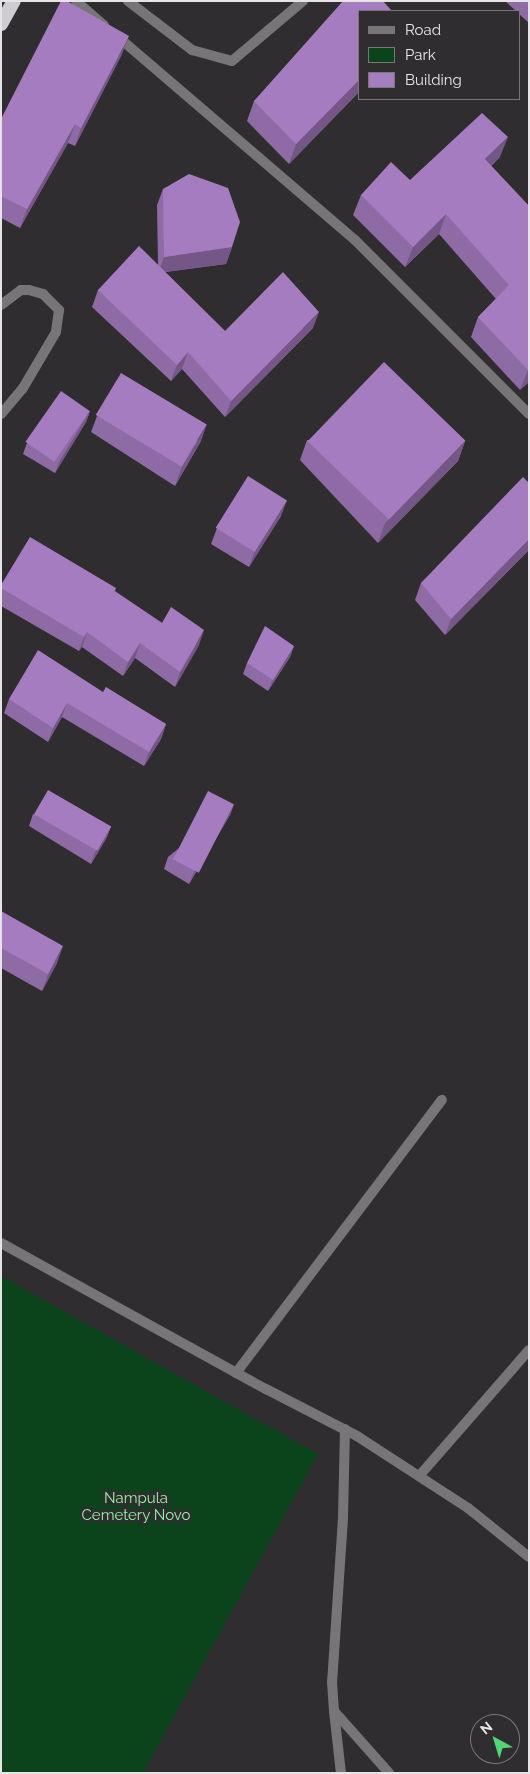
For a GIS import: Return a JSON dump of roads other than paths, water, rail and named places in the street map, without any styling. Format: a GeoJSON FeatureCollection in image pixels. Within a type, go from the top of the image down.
{"type":"FeatureCollection","features":[{"type":"Feature","properties":{"kind":"highway"},"geometry":{"type":"LineString","coordinates":[[1,24],[14,1]]}},
{"type":"Feature","properties":{"kind":"street"},"geometry":{"type":"LineString","coordinates":[[76,1],[355,240],[529,414]]}},
{"type":"Feature","properties":{"kind":"street"},"geometry":{"type":"LineString","coordinates":[[128,1],[192,50],[232,62],[302,1]]}},
{"type":"Feature","properties":{"kind":"street"},"geometry":{"type":"LineString","coordinates":[[1,305],[20,290],[29,290],[43,294],[59,310],[56,332],[23,388],[1,414]]}},
{"type":"Feature","properties":{"kind":"street"},"geometry":{"type":"LineString","coordinates":[[236,1373],[442,1100]]}},
{"type":"Feature","properties":{"kind":"street"},"geometry":{"type":"LineString","coordinates":[[1,1243],[236,1373],[345,1429],[420,1475],[526,1551]]}},
{"type":"Feature","properties":{"kind":"street"},"geometry":{"type":"LineString","coordinates":[[420,1475],[529,1350]]}},
{"type":"Feature","properties":{"kind":"street"},"geometry":{"type":"LineString","coordinates":[[341,1773],[332,1682],[343,1518],[345,1429]]}},
{"type":"Feature","properties":{"kind":"street"},"geometry":{"type":"LineString","coordinates":[[334,1711],[389,1773]]}},
{"type":"Feature","properties":{"kind":"park label","name":"Nampula Cemetery Novo"},"geometry":{"type":"Point","coordinates":[136,1506]}}]}
